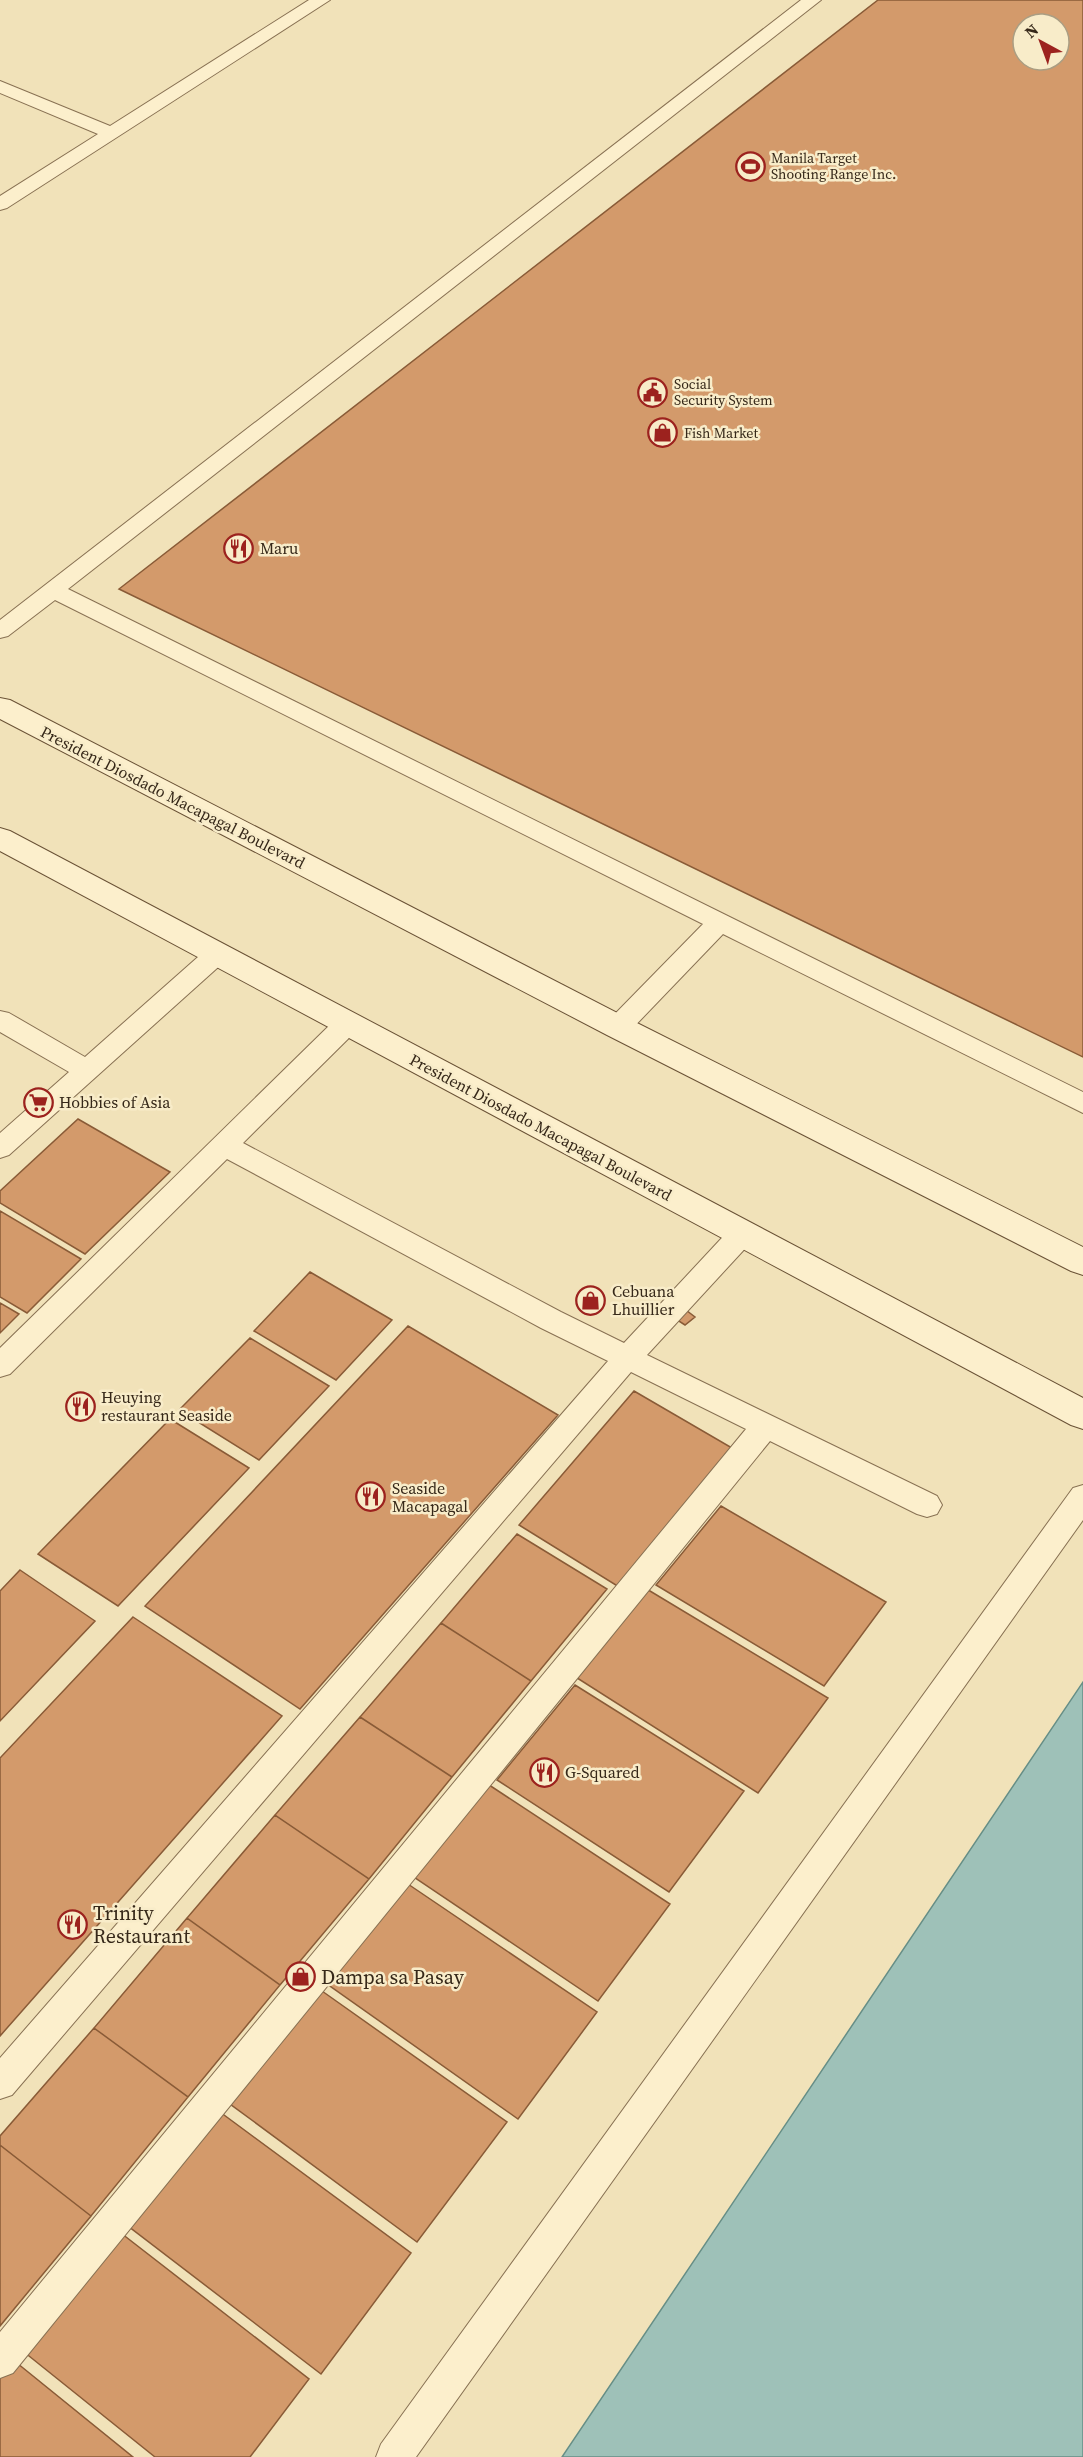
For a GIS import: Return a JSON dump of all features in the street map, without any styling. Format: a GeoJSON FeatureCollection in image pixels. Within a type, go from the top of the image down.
{"type":"FeatureCollection","features":[{"type":"Feature","properties":{"kind":"main road","name":"President Diosdado Macapagal Boulevard"},"geometry":{"type":"LineString","coordinates":[[0,707],[618,1028],[1083,1262]]}},
{"type":"Feature","properties":{"kind":"main road","name":"President Diosdado Macapagal Boulevard"},"geometry":{"type":"LineString","coordinates":[[0,838],[1083,1415]]}},
{"type":"Feature","properties":{"kind":"lane"},"geometry":{"type":"LineString","coordinates":[[0,204],[321,0]]}},
{"type":"Feature","properties":{"kind":"lane"},"geometry":{"type":"LineString","coordinates":[[0,631],[812,0]]}},
{"type":"Feature","properties":{"kind":"lane"},"geometry":{"type":"LineString","coordinates":[[0,86],[111,133]]}},
{"type":"Feature","properties":{"kind":"lane"},"geometry":{"type":"LineString","coordinates":[[53,590],[1083,1103]]}},
{"type":"Feature","properties":{"kind":"lane"},"geometry":{"type":"LineString","coordinates":[[618,1028],[720,922]]}},
{"type":"Feature","properties":{"kind":"lane"},"geometry":{"type":"LineString","coordinates":[[0,1148],[216,955]]}},
{"type":"Feature","properties":{"kind":"lane"},"geometry":{"type":"LineString","coordinates":[[0,1020],[87,1070]]}},
{"type":"Feature","properties":{"kind":"lane"},"geometry":{"type":"LineString","coordinates":[[0,1366],[347,1024]]}},
{"type":"Feature","properties":{"kind":"lane"},"geometry":{"type":"LineString","coordinates":[[224,1145],[551,1320],[927,1505]]}},
{"type":"Feature","properties":{"kind":"lane"},"geometry":{"type":"LineString","coordinates":[[0,2083],[627,1358],[742,1234]]}},
{"type":"Feature","properties":{"kind":"lane"},"geometry":{"type":"LineString","coordinates":[[0,2360],[766,1425]]}},
{"type":"Feature","properties":{"kind":"lane"},"geometry":{"type":"LineString","coordinates":[[394,2457],[1083,1497]]}},
{"type":"Feature","properties":{"kind":"water"},"geometry":{"type":"Polygon","coordinates":[[[1083,1682],[1083,2457],[562,2457],[1083,1682]]]}},
{"type":"Feature","properties":{"kind":"building"},"geometry":{"type":"Polygon","coordinates":[[[878,0],[1083,0],[1083,1057],[119,589],[878,0]]]}},
{"type":"Feature","properties":{"kind":"building"},"geometry":{"type":"Polygon","coordinates":[[[78,1119],[170,1172],[85,1254],[0,1203],[0,1191],[78,1119]]]}},
{"type":"Feature","properties":{"kind":"building"},"geometry":{"type":"Polygon","coordinates":[[[0,1211],[81,1259],[27,1313],[0,1297],[0,1211]]]}},
{"type":"Feature","properties":{"kind":"building"},"geometry":{"type":"Polygon","coordinates":[[[310,1272],[392,1320],[336,1380],[254,1331],[310,1272]]]}},
{"type":"Feature","properties":{"kind":"building"},"geometry":{"type":"Polygon","coordinates":[[[0,1303],[19,1314],[0,1333],[0,1303]]]}},
{"type":"Feature","properties":{"kind":"building"},"geometry":{"type":"Polygon","coordinates":[[[682,1307],[695,1317],[685,1325],[671,1316],[682,1307]]]}},
{"type":"Feature","properties":{"kind":"building"},"geometry":{"type":"Polygon","coordinates":[[[408,1326],[558,1415],[300,1709],[145,1606],[408,1326]]]}},
{"type":"Feature","properties":{"kind":"building"},"geometry":{"type":"Polygon","coordinates":[[[250,1338],[329,1386],[259,1460],[179,1410],[250,1338]]]}},
{"type":"Feature","properties":{"kind":"building"},"geometry":{"type":"Polygon","coordinates":[[[634,1391],[732,1448],[619,1587],[519,1525],[634,1391]]]}},
{"type":"Feature","properties":{"kind":"building"},"geometry":{"type":"Polygon","coordinates":[[[170,1419],[249,1468],[118,1606],[38,1554],[170,1419]]]}},
{"type":"Feature","properties":{"kind":"building"},"geometry":{"type":"Polygon","coordinates":[[[721,1506],[886,1602],[824,1686],[656,1585],[721,1506]]]}},
{"type":"Feature","properties":{"kind":"building"},"geometry":{"type":"Polygon","coordinates":[[[517,1534],[607,1589],[531,1681],[441,1623],[517,1534]]]}},
{"type":"Feature","properties":{"kind":"building"},"geometry":{"type":"Polygon","coordinates":[[[20,1570],[95,1621],[0,1721],[0,1591],[20,1570]]]}},
{"type":"Feature","properties":{"kind":"building"},"geometry":{"type":"Polygon","coordinates":[[[645,1588],[828,1698],[758,1793],[574,1676],[645,1588]]]}},
{"type":"Feature","properties":{"kind":"building"},"geometry":{"type":"Polygon","coordinates":[[[133,1617],[282,1716],[0,2036],[0,1758],[133,1617]]]}},
{"type":"Feature","properties":{"kind":"building"},"geometry":{"type":"Polygon","coordinates":[[[441,1623],[531,1681],[452,1777],[360,1717],[441,1623]]]}},
{"type":"Feature","properties":{"kind":"building"},"geometry":{"type":"Polygon","coordinates":[[[575,1685],[744,1791],[669,1892],[497,1780],[575,1685]]]}},
{"type":"Feature","properties":{"kind":"building"},"geometry":{"type":"Polygon","coordinates":[[[360,1717],[452,1777],[369,1879],[275,1815],[360,1717]]]}},
{"type":"Feature","properties":{"kind":"building"},"geometry":{"type":"Polygon","coordinates":[[[480,1779],[670,1904],[598,2001],[405,1871],[480,1779]]]}},
{"type":"Feature","properties":{"kind":"building"},"geometry":{"type":"Polygon","coordinates":[[[275,1815],[369,1879],[280,1985],[187,1918],[275,1815]]]}},
{"type":"Feature","properties":{"kind":"building"},"geometry":{"type":"Polygon","coordinates":[[[402,1880],[597,2012],[518,2119],[320,1979],[402,1880]]]}},
{"type":"Feature","properties":{"kind":"building"},"geometry":{"type":"Polygon","coordinates":[[[187,1918],[280,1985],[188,2097],[94,2028],[187,1918]]]}},
{"type":"Feature","properties":{"kind":"building"},"geometry":{"type":"Polygon","coordinates":[[[322,1991],[507,2122],[417,2242],[230,2104],[322,1991]]]}},
{"type":"Feature","properties":{"kind":"building"},"geometry":{"type":"Polygon","coordinates":[[[94,2028],[188,2097],[91,2216],[0,2145],[0,2136],[94,2028]]]}},
{"type":"Feature","properties":{"kind":"building"},"geometry":{"type":"Polygon","coordinates":[[[220,2112],[411,2253],[321,2374],[128,2226],[220,2112]]]}},
{"type":"Feature","properties":{"kind":"building"},"geometry":{"type":"Polygon","coordinates":[[[0,2145],[91,2216],[0,2326],[0,2145]]]}},
{"type":"Feature","properties":{"kind":"building"},"geometry":{"type":"Polygon","coordinates":[[[117,2230],[309,2379],[250,2457],[155,2457],[19,2348],[117,2230]]]}},
{"type":"Feature","properties":{"kind":"building"},"geometry":{"type":"Polygon","coordinates":[[[12,2359],[133,2457],[0,2457],[0,2373],[12,2359]]]}},
{"type":"Feature","properties":{"kind":"place","name":"Manila Target Shooting Range Inc."},"geometry":{"type":"Point","coordinates":[750,166]}},
{"type":"Feature","properties":{"kind":"place","name":"Social Security System"},"geometry":{"type":"Point","coordinates":[653,392]}},
{"type":"Feature","properties":{"kind":"place","name":"Fish Market"},"geometry":{"type":"Point","coordinates":[663,433]}},
{"type":"Feature","properties":{"kind":"place","name":"Maru"},"geometry":{"type":"Point","coordinates":[239,548]}},
{"type":"Feature","properties":{"kind":"place","name":"Hobbies of Asia"},"geometry":{"type":"Point","coordinates":[38,1102]}},
{"type":"Feature","properties":{"kind":"place","name":"Cebuana Lhuillier"},"geometry":{"type":"Point","coordinates":[591,1300]}},
{"type":"Feature","properties":{"kind":"place","name":"Heuying restaurant Seaside"},"geometry":{"type":"Point","coordinates":[80,1406]}},
{"type":"Feature","properties":{"kind":"place","name":"Seaside Macapagal"},"geometry":{"type":"Point","coordinates":[371,1497]}},
{"type":"Feature","properties":{"kind":"place","name":"G-Squared"},"geometry":{"type":"Point","coordinates":[544,1772]}},
{"type":"Feature","properties":{"kind":"place","name":"Trinity Restaurant"},"geometry":{"type":"Point","coordinates":[72,1925]}},
{"type":"Feature","properties":{"kind":"place","name":"Dampa sa Pasay"},"geometry":{"type":"Point","coordinates":[300,1977]}}]}
